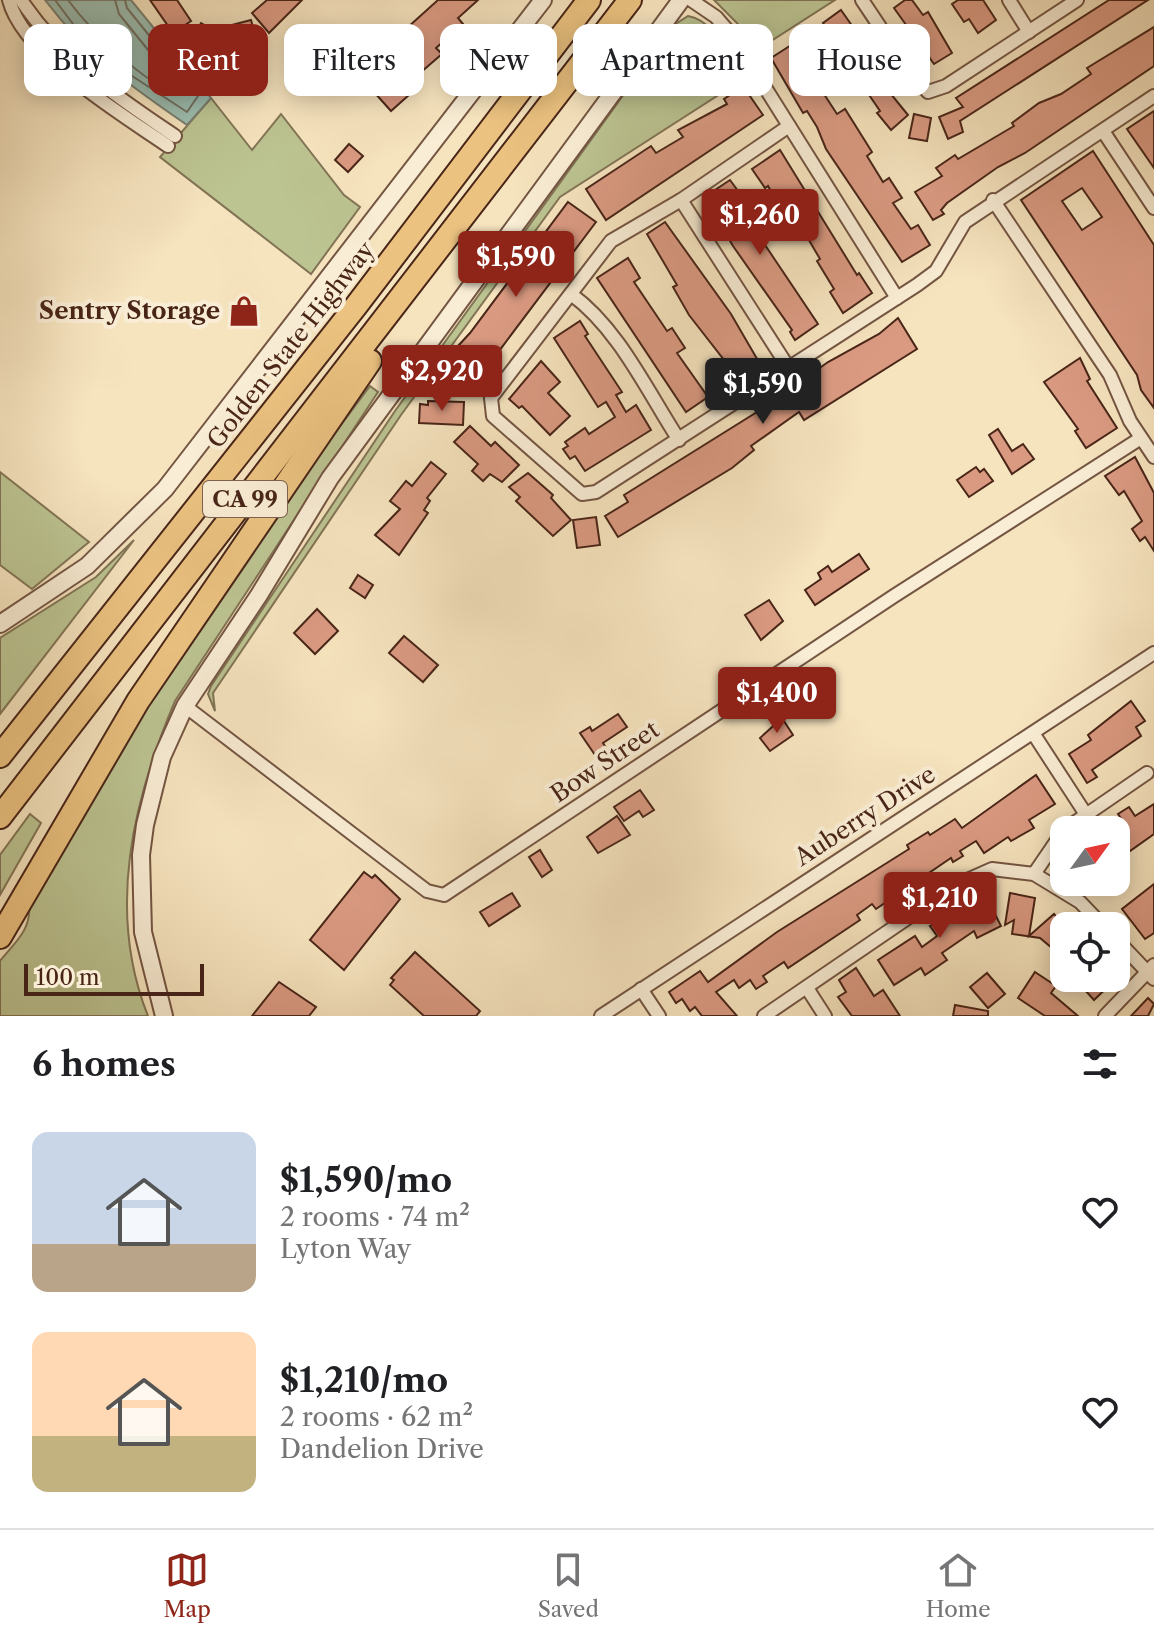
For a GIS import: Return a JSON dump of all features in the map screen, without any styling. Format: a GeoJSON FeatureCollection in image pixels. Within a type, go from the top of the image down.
{"type":"FeatureCollection","features":[{"type":"Feature","properties":{"kind":"highway","name":"Golden State Highway"},"geometry":{"type":"LineString","coordinates":[[0,756],[356,306],[589,0]]}},
{"type":"Feature","properties":{"kind":"highway","name":"CA 99"},"geometry":{"type":"LineString","coordinates":[[0,817],[630,0]]}},
{"type":"Feature","properties":{"kind":"highway"},"geometry":{"type":"LineString","coordinates":[[0,937],[138,701],[492,181]]}},
{"type":"Feature","properties":{"kind":"street"},"geometry":{"type":"LineString","coordinates":[[9,0],[24,25]]}},
{"type":"Feature","properties":{"kind":"street"},"geometry":{"type":"LineString","coordinates":[[21,0],[37,24]]}},
{"type":"Feature","properties":{"kind":"street"},"geometry":{"type":"LineString","coordinates":[[0,624],[87,566],[165,489],[543,0]]}},
{"type":"Feature","properties":{"kind":"street"},"geometry":{"type":"LineString","coordinates":[[164,1016],[143,932],[141,855],[156,779],[185,706],[259,595],[330,478],[681,0]]}},
{"type":"Feature","properties":{"kind":"street"},"geometry":{"type":"LineString","coordinates":[[691,0],[716,17],[734,38],[897,298]]}},
{"type":"Feature","properties":{"kind":"street"},"geometry":{"type":"LineString","coordinates":[[862,0],[912,75],[928,92],[946,86],[1077,0]]}},
{"type":"Feature","properties":{"kind":"street"},"geometry":{"type":"LineString","coordinates":[[1009,0],[1029,32]]}},
{"type":"Feature","properties":{"kind":"street"},"geometry":{"type":"LineString","coordinates":[[107,96],[172,141]]}},
{"type":"Feature","properties":{"kind":"street"},"geometry":{"type":"LineString","coordinates":[[789,126],[681,200],[611,241],[491,398],[493,416],[582,494],[596,492],[679,440],[790,370],[936,271],[965,222],[993,200],[1154,96]]}},
{"type":"Feature","properties":{"kind":"street"},"geometry":{"type":"LineString","coordinates":[[1103,131],[1154,208]]}},
{"type":"Feature","properties":{"kind":"street"},"geometry":{"type":"LineString","coordinates":[[681,200],[790,370]]}},
{"type":"Feature","properties":{"kind":"street"},"geometry":{"type":"LineString","coordinates":[[993,200],[1110,375],[1141,438],[1154,457]]}},
{"type":"Feature","properties":{"kind":"street"},"geometry":{"type":"LineString","coordinates":[[571,294],[591,308],[605,326],[679,440]]}},
{"type":"Feature","properties":{"kind":"street","name":"Bow Street"},"geometry":{"type":"LineString","coordinates":[[185,706],[427,891],[444,895],[894,596],[1141,438]]}},
{"type":"Feature","properties":{"kind":"street","name":"Auberry Drive"},"geometry":{"type":"LineString","coordinates":[[601,1016],[1154,653]]}},
{"type":"Feature","properties":{"kind":"street"},"geometry":{"type":"LineString","coordinates":[[1033,733],[1085,813]]}},
{"type":"Feature","properties":{"kind":"street"},"geometry":{"type":"LineString","coordinates":[[1081,816],[1147,773]]}},
{"type":"Feature","properties":{"kind":"street"},"geometry":{"type":"LineString","coordinates":[[1034,874],[1050,851]]}},
{"type":"Feature","properties":{"kind":"street"},"geometry":{"type":"LineString","coordinates":[[764,1016],[956,885],[992,869],[1034,874],[1080,902],[1090,912]]}},
{"type":"Feature","properties":{"kind":"street"},"geometry":{"type":"LineString","coordinates":[[1105,1016],[1152,972],[1130,952]]}},
{"type":"Feature","properties":{"kind":"street"},"geometry":{"type":"LineString","coordinates":[[807,988],[825,1016]]}},
{"type":"Feature","properties":{"kind":"street"},"geometry":{"type":"LineString","coordinates":[[641,989],[659,1016]]}},
{"type":"Feature","properties":{"kind":"green space"},"geometry":{"type":"Polygon","coordinates":[[[714,0],[835,0],[798,24],[789,24],[789,30],[773,40],[773,24],[738,24],[714,0]]]}},
{"type":"Feature","properties":{"kind":"green space"},"geometry":{"type":"Polygon","coordinates":[[[688,16],[706,24],[676,24],[688,16]]]}},
{"type":"Feature","properties":{"kind":"green space"},"geometry":{"type":"Polygon","coordinates":[[[623,96],[717,96],[560,197],[401,415],[213,693],[215,711],[208,694],[211,686],[395,411],[623,96]]]}},
{"type":"Feature","properties":{"kind":"green space"},"geometry":{"type":"Polygon","coordinates":[[[211,98],[252,150],[281,114],[344,195],[360,207],[311,274],[160,157],[211,98]]]}},
{"type":"Feature","properties":{"kind":"green space"},"geometry":{"type":"Polygon","coordinates":[[[370,386],[378,392],[175,701],[160,739],[137,816],[127,896],[135,976],[148,1016],[0,1016],[0,961],[24,930],[29,907],[117,750],[250,547],[370,386]]]}},
{"type":"Feature","properties":{"kind":"green space"},"geometry":{"type":"Polygon","coordinates":[[[0,472],[89,542],[32,589],[0,565],[0,472]]]}},
{"type":"Feature","properties":{"kind":"green space"},"geometry":{"type":"Polygon","coordinates":[[[134,540],[0,714],[0,638],[96,577],[134,540]]]}},
{"type":"Feature","properties":{"kind":"green space"},"geometry":{"type":"Polygon","coordinates":[[[30,814],[41,823],[0,895],[0,855],[30,814]]]}},
{"type":"Feature","properties":{"kind":"water"},"geometry":{"type":"Polygon","coordinates":[[[45,0],[131,0],[151,24],[148,24],[148,96],[211,98],[187,125],[132,86],[132,24],[65,24],[45,0]]]}},
{"type":"Feature","properties":{"kind":"building"},"geometry":{"type":"Polygon","coordinates":[[[150,0],[177,0],[191,21],[186,24],[167,24],[150,0]]]}},
{"type":"Feature","properties":{"kind":"building"},"geometry":{"type":"Polygon","coordinates":[[[267,0],[302,0],[269,33],[268,24],[261,24],[252,13],[267,0]]]}},
{"type":"Feature","properties":{"kind":"building"},"geometry":{"type":"Polygon","coordinates":[[[438,0],[478,0],[458,18],[463,24],[440,24],[440,44],[436,48],[440,56],[424,70],[424,24],[411,24],[438,0]]]}},
{"type":"Feature","properties":{"kind":"building"},"geometry":{"type":"Polygon","coordinates":[[[905,0],[912,0],[923,15],[928,12],[952,53],[934,64],[930,58],[930,24],[905,24],[894,8],[905,0]]]}},
{"type":"Feature","properties":{"kind":"building"},"geometry":{"type":"Polygon","coordinates":[[[958,0],[983,0],[996,20],[978,33],[969,19],[964,22],[952,4],[958,0]]]}},
{"type":"Feature","properties":{"kind":"building"},"geometry":{"type":"Polygon","coordinates":[[[1109,0],[1148,0],[960,121],[963,132],[948,139],[939,117],[963,107],[956,98],[1109,0]]]}},
{"type":"Feature","properties":{"kind":"building"},"geometry":{"type":"Polygon","coordinates":[[[841,10],[851,24],[824,24],[841,10]]]}},
{"type":"Feature","properties":{"kind":"building"},"geometry":{"type":"Polygon","coordinates":[[[1154,27],[1154,66],[1025,153],[998,167],[947,203],[941,210],[944,214],[933,220],[915,192],[942,176],[936,168],[955,155],[958,159],[1014,126],[1012,123],[1039,103],[1061,94],[1091,74],[1087,68],[1154,27]]]}},
{"type":"Feature","properties":{"kind":"building"},"geometry":{"type":"Polygon","coordinates":[[[789,46],[789,89],[773,61],[773,57],[789,46]]]}},
{"type":"Feature","properties":{"kind":"building"},"geometry":{"type":"Polygon","coordinates":[[[378,96],[408,96],[391,111],[378,96]]]}},
{"type":"Feature","properties":{"kind":"building"},"geometry":{"type":"Polygon","coordinates":[[[728,96],[750,96],[763,115],[606,220],[586,189],[651,146],[656,153],[683,137],[678,130],[727,104],[724,99],[728,96]]]}},
{"type":"Feature","properties":{"kind":"building"},"geometry":{"type":"Polygon","coordinates":[[[793,96],[825,96],[837,114],[845,109],[872,152],[867,156],[883,182],[889,178],[902,198],[893,203],[911,229],[918,225],[930,245],[902,262],[826,149],[807,111],[803,113],[793,96]]]}},
{"type":"Feature","properties":{"kind":"building"},"geometry":{"type":"Polygon","coordinates":[[[870,96],[892,96],[908,115],[891,130],[877,113],[880,111],[870,96]]]}},
{"type":"Feature","properties":{"kind":"building"},"geometry":{"type":"Polygon","coordinates":[[[1154,111],[1154,168],[1127,129],[1154,111]]]}},
{"type":"Feature","properties":{"kind":"building"},"geometry":{"type":"Polygon","coordinates":[[[914,114],[931,118],[927,141],[909,138],[914,114]]]}},
{"type":"Feature","properties":{"kind":"building"},"geometry":{"type":"Polygon","coordinates":[[[349,144],[363,156],[348,172],[335,160],[349,144]]]}},
{"type":"Feature","properties":{"kind":"building"},"geometry":{"type":"Polygon","coordinates":[[[780,150],[857,275],[859,273],[872,293],[843,313],[830,292],[834,289],[817,261],[820,259],[803,230],[799,233],[794,225],[791,227],[768,186],[765,188],[752,169],[780,150]]]}},
{"type":"Feature","properties":{"kind":"building"},"geometry":{"type":"Polygon","coordinates":[[[1093,151],[1154,245],[1154,408],[1141,390],[1137,375],[1021,200],[1093,151]],[[1082,188],[1062,201],[1082,230],[1102,217],[1082,188]]]}},
{"type":"Feature","properties":{"kind":"building"},"geometry":{"type":"Polygon","coordinates":[[[730,180],[763,225],[755,230],[818,324],[795,340],[790,332],[792,330],[733,246],[720,224],[724,222],[706,196],[730,180]]]}},
{"type":"Feature","properties":{"kind":"building"},"geometry":{"type":"Polygon","coordinates":[[[568,202],[596,222],[499,351],[461,395],[433,373],[470,333],[568,202]]]}},
{"type":"Feature","properties":{"kind":"building"},"geometry":{"type":"Polygon","coordinates":[[[665,222],[731,314],[760,364],[733,383],[719,363],[724,360],[689,315],[673,287],[677,285],[647,234],[665,222]]]}},
{"type":"Feature","properties":{"kind":"building"},"geometry":{"type":"Polygon","coordinates":[[[628,258],[640,278],[634,282],[667,331],[672,328],[685,348],[677,353],[708,397],[686,412],[597,278],[628,258]]]}},
{"type":"Feature","properties":{"kind":"building"},"geometry":{"type":"Polygon","coordinates":[[[898,318],[917,349],[804,420],[799,412],[751,446],[754,450],[732,468],[618,537],[605,516],[628,502],[624,495],[765,407],[828,362],[879,334],[898,318]]]}},
{"type":"Feature","properties":{"kind":"building"},"geometry":{"type":"Polygon","coordinates":[[[580,321],[588,334],[585,336],[622,392],[616,395],[626,412],[636,405],[651,430],[585,471],[575,456],[570,459],[563,449],[568,446],[565,442],[585,428],[589,434],[615,417],[606,402],[598,407],[554,338],[580,321]]]}},
{"type":"Feature","properties":{"kind":"building"},"geometry":{"type":"Polygon","coordinates":[[[1080,358],[1090,379],[1087,381],[1117,428],[1086,448],[1075,431],[1078,429],[1044,382],[1080,358]]]}},
{"type":"Feature","properties":{"kind":"building"},"geometry":{"type":"Polygon","coordinates":[[[541,361],[560,382],[548,393],[570,416],[550,435],[522,406],[519,408],[509,399],[541,361]]]}},
{"type":"Feature","properties":{"kind":"building"},"geometry":{"type":"Polygon","coordinates":[[[428,401],[464,402],[463,425],[419,423],[420,404],[428,405],[428,401]]]}},
{"type":"Feature","properties":{"kind":"building"},"geometry":{"type":"Polygon","coordinates":[[[470,426],[491,446],[495,442],[519,465],[502,482],[490,474],[483,481],[472,471],[478,464],[454,442],[470,426]]]}},
{"type":"Feature","properties":{"kind":"building"},"geometry":{"type":"Polygon","coordinates":[[[998,429],[1012,451],[1023,444],[1034,459],[1012,474],[989,435],[998,429]]]}},
{"type":"Feature","properties":{"kind":"building"},"geometry":{"type":"Polygon","coordinates":[[[1135,457],[1154,493],[1154,551],[1145,537],[1140,541],[1132,529],[1142,521],[1124,491],[1119,495],[1105,476],[1135,457]]]}},
{"type":"Feature","properties":{"kind":"building"},"geometry":{"type":"Polygon","coordinates":[[[431,462],[446,474],[427,498],[430,501],[424,510],[428,513],[399,555],[375,535],[400,509],[390,501],[406,481],[412,486],[431,462]]]}},
{"type":"Feature","properties":{"kind":"building"},"geometry":{"type":"Polygon","coordinates":[[[976,467],[980,472],[984,469],[993,481],[969,497],[957,480],[976,467]]]}},
{"type":"Feature","properties":{"kind":"building"},"geometry":{"type":"Polygon","coordinates":[[[528,473],[553,495],[551,498],[571,520],[553,536],[516,501],[520,497],[509,487],[528,473]]]}},
{"type":"Feature","properties":{"kind":"building"},"geometry":{"type":"Polygon","coordinates":[[[596,517],[600,545],[577,548],[573,520],[596,517]]]}},
{"type":"Feature","properties":{"kind":"building"},"geometry":{"type":"Polygon","coordinates":[[[859,554],[869,569],[815,605],[805,590],[821,579],[818,573],[828,566],[832,572],[859,554]]]}},
{"type":"Feature","properties":{"kind":"building"},"geometry":{"type":"Polygon","coordinates":[[[358,575],[373,585],[365,598],[350,588],[358,575]]]}},
{"type":"Feature","properties":{"kind":"building"},"geometry":{"type":"Polygon","coordinates":[[[769,600],[783,621],[761,640],[745,615],[769,600]]]}},
{"type":"Feature","properties":{"kind":"building"},"geometry":{"type":"Polygon","coordinates":[[[317,609],[338,631],[315,654],[294,633],[317,609]]]}},
{"type":"Feature","properties":{"kind":"building"},"geometry":{"type":"Polygon","coordinates":[[[404,636],[438,665],[423,682],[389,653],[404,636]]]}},
{"type":"Feature","properties":{"kind":"building"},"geometry":{"type":"Polygon","coordinates":[[[1131,701],[1145,721],[1136,727],[1141,736],[1092,770],[1097,777],[1087,783],[1069,754],[1091,740],[1088,735],[1131,701]]]}},
{"type":"Feature","properties":{"kind":"building"},"geometry":{"type":"Polygon","coordinates":[[[618,714],[627,727],[603,743],[606,748],[595,755],[580,733],[590,727],[592,731],[618,714]]]}},
{"type":"Feature","properties":{"kind":"building"},"geometry":{"type":"Polygon","coordinates":[[[782,718],[793,735],[770,751],[760,738],[782,718]]]}},
{"type":"Feature","properties":{"kind":"building"},"geometry":{"type":"Polygon","coordinates":[[[1036,775],[1055,804],[1029,820],[1034,828],[1011,841],[1008,837],[984,853],[976,841],[960,851],[963,856],[953,862],[951,858],[876,909],[872,904],[857,915],[860,920],[788,968],[784,962],[763,976],[767,982],[756,989],[750,980],[739,988],[734,980],[716,992],[737,1016],[702,1016],[695,1007],[690,1011],[682,999],[676,1003],[669,992],[700,971],[708,982],[777,932],[909,849],[907,845],[955,819],[962,828],[1036,775]]]}},
{"type":"Feature","properties":{"kind":"building"},"geometry":{"type":"Polygon","coordinates":[[[640,790],[654,810],[643,817],[639,811],[624,821],[614,807],[640,790]]]}},
{"type":"Feature","properties":{"kind":"building"},"geometry":{"type":"Polygon","coordinates":[[[1154,804],[1154,834],[1130,851],[1130,816],[1118,814],[1129,807],[1135,816],[1154,804]]]}},
{"type":"Feature","properties":{"kind":"building"},"geometry":{"type":"Polygon","coordinates":[[[617,816],[630,835],[598,853],[587,837],[617,816]]]}},
{"type":"Feature","properties":{"kind":"building"},"geometry":{"type":"Polygon","coordinates":[[[540,850],[552,870],[542,877],[529,857],[540,850]]]}},
{"type":"Feature","properties":{"kind":"building"},"geometry":{"type":"Polygon","coordinates":[[[364,872],[372,878],[375,875],[400,899],[344,970],[310,940],[364,872]]]}},
{"type":"Feature","properties":{"kind":"building"},"geometry":{"type":"Polygon","coordinates":[[[1154,884],[1154,933],[1145,939],[1130,919],[1130,912],[1122,909],[1154,884]]]}},
{"type":"Feature","properties":{"kind":"building"},"geometry":{"type":"Polygon","coordinates":[[[512,893],[520,906],[489,926],[480,912],[512,893]]]}},
{"type":"Feature","properties":{"kind":"building"},"geometry":{"type":"Polygon","coordinates":[[[1010,893],[1035,898],[1029,936],[1050,918],[1050,946],[1040,938],[1012,934],[1014,920],[1005,925],[1010,893]]]}},
{"type":"Feature","properties":{"kind":"building"},"geometry":{"type":"Polygon","coordinates":[[[985,894],[1001,926],[977,938],[974,931],[942,953],[947,960],[925,975],[921,968],[894,985],[878,960],[915,936],[922,947],[937,936],[930,926],[985,894]]]}},
{"type":"Feature","properties":{"kind":"building"},"geometry":{"type":"Polygon","coordinates":[[[415,952],[480,1011],[476,1016],[424,1016],[390,985],[394,980],[391,978],[415,952]]]}},
{"type":"Feature","properties":{"kind":"building"},"geometry":{"type":"Polygon","coordinates":[[[856,968],[874,996],[883,990],[900,1016],[852,1016],[838,997],[846,992],[839,980],[856,968]]]}},
{"type":"Feature","properties":{"kind":"building"},"geometry":{"type":"Polygon","coordinates":[[[1035,972],[1050,982],[1050,992],[1078,1016],[1045,1016],[1018,998],[1035,972]]]}},
{"type":"Feature","properties":{"kind":"building"},"geometry":{"type":"Polygon","coordinates":[[[987,973],[1005,994],[988,1008],[970,987],[987,973]]]}},
{"type":"Feature","properties":{"kind":"building"},"geometry":{"type":"Polygon","coordinates":[[[279,982],[316,1007],[309,1016],[252,1016],[279,982]]]}},
{"type":"Feature","properties":{"kind":"building"},"geometry":{"type":"Polygon","coordinates":[[[1087,992],[1102,992],[1094,1000],[1087,992]]]}},
{"type":"Feature","properties":{"kind":"building"},"geometry":{"type":"Polygon","coordinates":[[[1148,998],[1154,1004],[1148,1016],[1131,1016],[1148,998]]]}},
{"type":"Feature","properties":{"kind":"building"},"geometry":{"type":"Polygon","coordinates":[[[955,1005],[988,1011],[988,1016],[953,1016],[955,1005]]]}},
{"type":"Feature","properties":{"kind":"place","name":"Sentry Storage"},"geometry":{"type":"Point","coordinates":[244,311]}}]}
